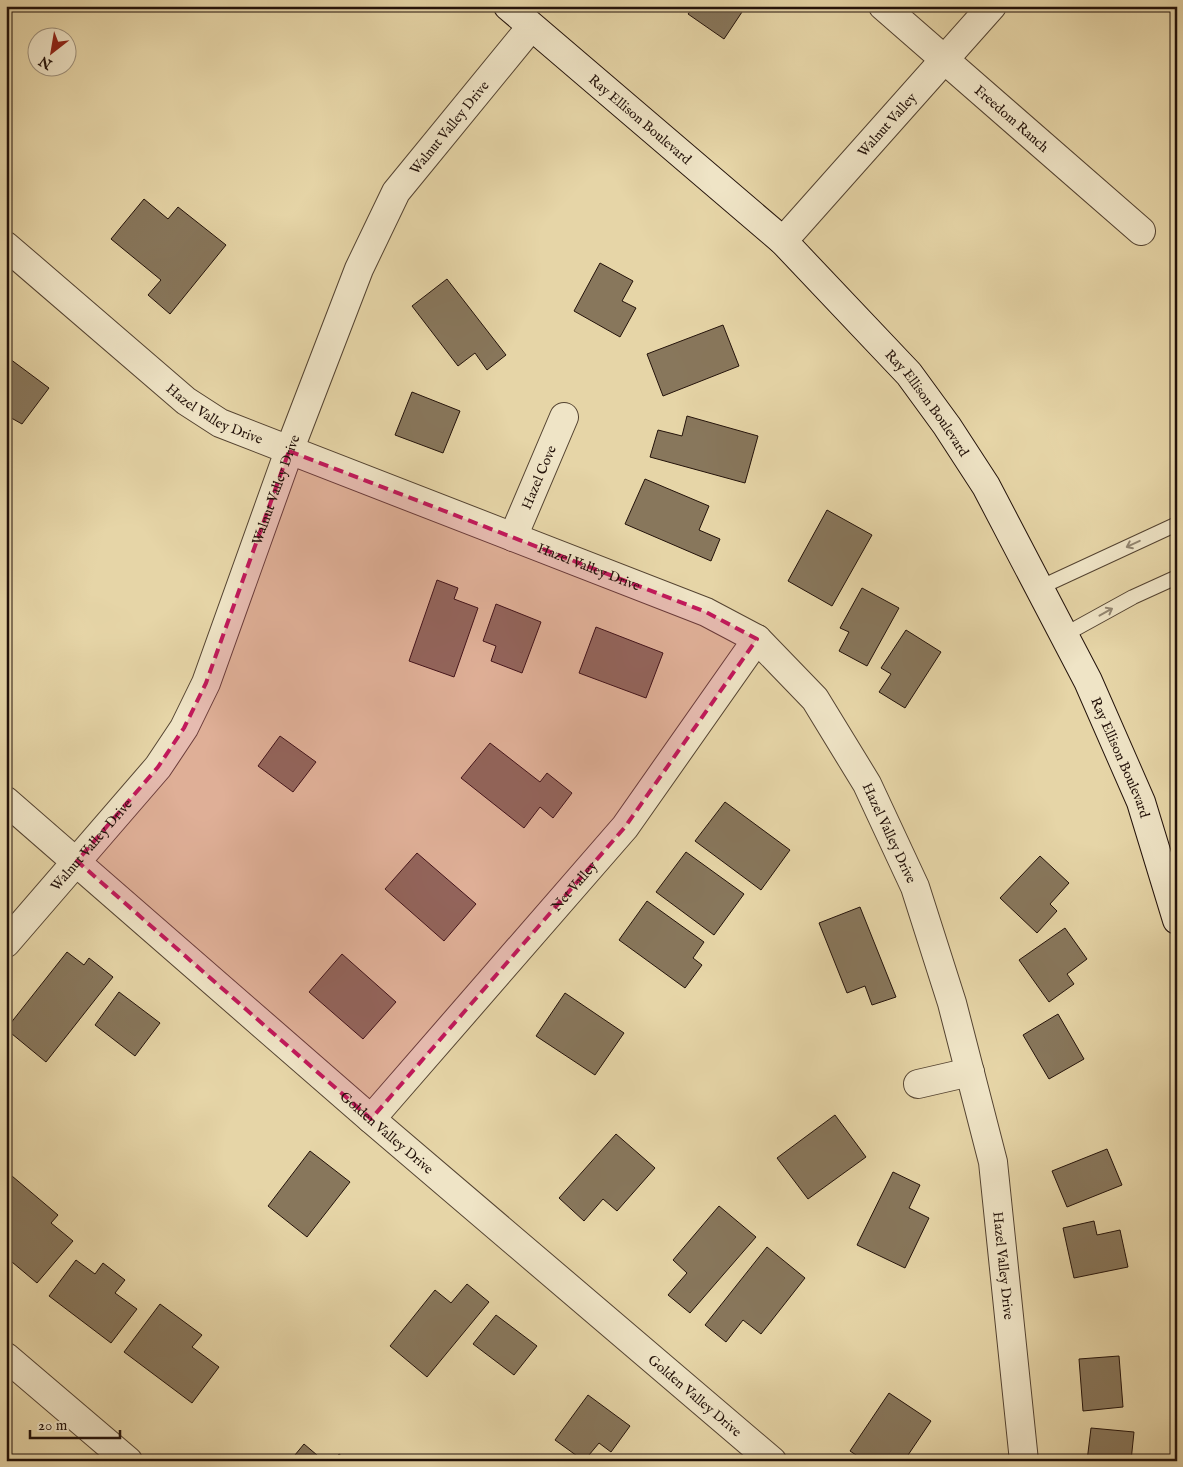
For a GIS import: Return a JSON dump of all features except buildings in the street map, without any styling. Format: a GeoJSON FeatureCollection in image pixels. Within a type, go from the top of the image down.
{"type":"FeatureCollection","features":[{"type":"Feature","properties":{"kind":"street","name":"Ray Ellison Boulevard"},"geometry":{"type":"LineString","coordinates":[[508,6],[783,241],[909,374],[947,426],[986,486],[1041,587],[1064,636],[1088,680],[1141,802],[1177,920]]}},
{"type":"Feature","properties":{"kind":"street","name":"Freedom Ranch"},"geometry":{"type":"LineString","coordinates":[[883,6],[1141,231]]}},
{"type":"Feature","properties":{"kind":"street","name":"Walnut Valley"},"geometry":{"type":"LineString","coordinates":[[783,241],[992,6]]}},
{"type":"Feature","properties":{"kind":"street","name":"Walnut Valley Drive"},"geometry":{"type":"LineString","coordinates":[[6,943],[158,767],[184,728],[206,683],[289,451],[359,269],[396,192],[531,27]]}},
{"type":"Feature","properties":{"kind":"street","name":"Hazel Valley Drive"},"geometry":{"type":"LineString","coordinates":[[6,246],[186,401],[220,423],[706,612],[758,639],[815,699],[867,784],[915,887],[952,1003],[994,1162],[1024,1461]]}},
{"type":"Feature","properties":{"kind":"street","name":"Hazel Cove"},"geometry":{"type":"LineString","coordinates":[[514,537],[564,418]]}},
{"type":"Feature","properties":{"kind":"street","name":"Net Valley"},"geometry":{"type":"LineString","coordinates":[[371,1119],[625,827],[758,639]]}},
{"type":"Feature","properties":{"kind":"street","name":"Golden Valley Drive"},"geometry":{"type":"LineString","coordinates":[[6,801],[371,1119],[772,1461]]}},
{"type":"Feature","properties":{"kind":"street"},"geometry":{"type":"LineString","coordinates":[[918,1084],[970,1072]]}},
{"type":"Feature","properties":{"kind":"street"},"geometry":{"type":"LineString","coordinates":[[6,1356],[128,1461]]}},
{"type":"Feature","properties":{"kind":"lane"},"geometry":{"type":"LineString","coordinates":[[1041,587],[1177,524]]}},
{"type":"Feature","properties":{"kind":"lane"},"geometry":{"type":"LineString","coordinates":[[1064,636],[1133,597],[1177,578]]}},
{"type":"Feature","properties":{"kind":"highlighted area"},"geometry":{"type":"Polygon","coordinates":[[[289,451],[706,612],[757,639],[625,827],[371,1119],[77,861],[158,767],[184,728],[206,683],[289,451]]]}}]}
